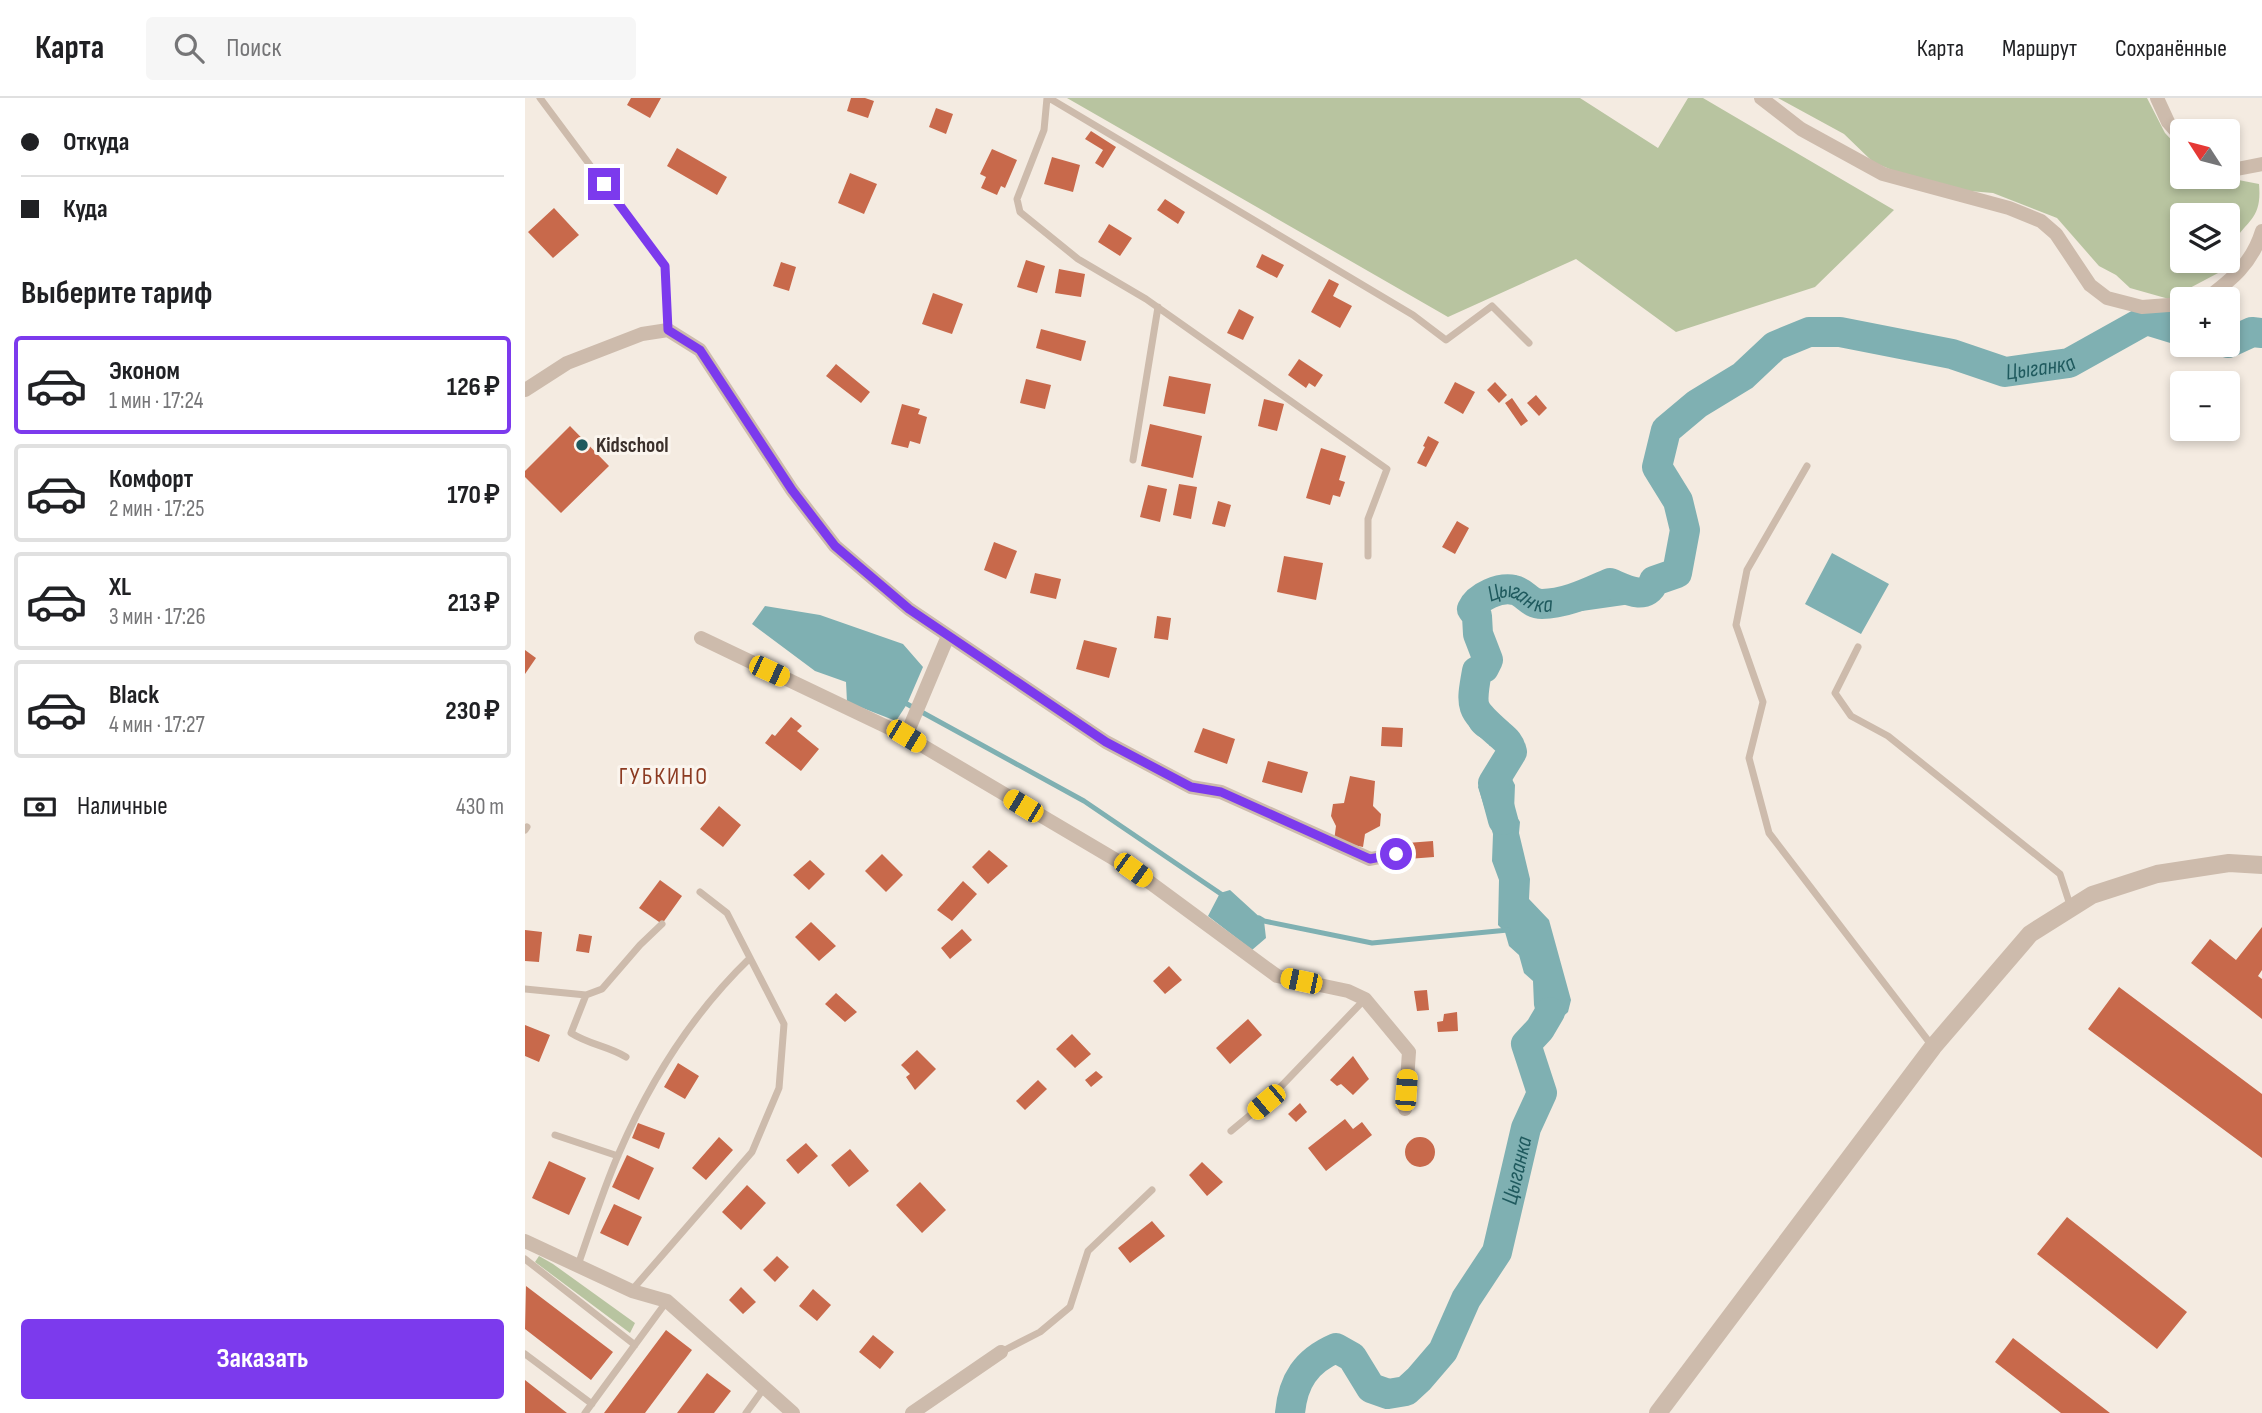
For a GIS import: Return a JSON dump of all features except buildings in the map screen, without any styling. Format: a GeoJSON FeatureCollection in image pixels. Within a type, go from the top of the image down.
{"type":"FeatureCollection","features":[{"type":"Feature","properties":{"kind":"street"},"geometry":{"type":"LineString","coordinates":[[1761,98],[1801,129],[1883,174],[2009,208],[2041,221],[2056,234],[2090,285],[2107,298],[2143,307],[2170,305]]}},
{"type":"Feature","properties":{"kind":"street"},"geometry":{"type":"LineString","coordinates":[[2157,98],[2170,124]]}},
{"type":"Feature","properties":{"kind":"street"},"geometry":{"type":"LineString","coordinates":[[2240,169],[2261,170]]}},
{"type":"Feature","properties":{"kind":"street"},"geometry":{"type":"LineString","coordinates":[[2222,287],[2238,275],[2259,243],[2262,231]]}},
{"type":"Feature","properties":{"kind":"street"},"geometry":{"type":"LineString","coordinates":[[525,390],[567,363],[642,334],[668,330],[700,350],[792,490],[835,546],[909,609],[1106,742],[1191,787],[1221,792],[1370,859],[1396,854]]}},
{"type":"Feature","properties":{"kind":"street"},"geometry":{"type":"LineString","coordinates":[[906,736],[948,636]]}},
{"type":"Feature","properties":{"kind":"street"},"geometry":{"type":"LineString","coordinates":[[701,638],[906,736],[1133,870],[1277,976],[1348,991],[1365,999],[1409,1052],[1405,1109]]}},
{"type":"Feature","properties":{"kind":"street"},"geometry":{"type":"LineString","coordinates":[[1658,1413],[1933,1047],[2030,934],[2092,895],[2157,874],[2229,863],[2262,865]]}},
{"type":"Feature","properties":{"kind":"street"},"geometry":{"type":"LineString","coordinates":[[526,1244],[632,1291],[667,1301],[793,1413]]}},
{"type":"Feature","properties":{"kind":"street"},"geometry":{"type":"LineString","coordinates":[[912,1413],[1001,1352]]}},
{"type":"Feature","properties":{"kind":"lane"},"geometry":{"type":"LineString","coordinates":[[540,98],[665,266],[668,330]]}},
{"type":"Feature","properties":{"kind":"lane"},"geometry":{"type":"LineString","coordinates":[[1368,556],[1368,519],[1387,469],[1158,307],[1078,259],[1020,212],[1017,199],[1044,130],[1048,98],[1413,315],[1446,340],[1492,306],[1529,343]]}},
{"type":"Feature","properties":{"kind":"lane"},"geometry":{"type":"LineString","coordinates":[[1133,460],[1158,307]]}},
{"type":"Feature","properties":{"kind":"lane"},"geometry":{"type":"LineString","coordinates":[[1807,466],[1747,570],[1736,625],[1763,702],[1749,758],[1769,833],[1933,1047]]}},
{"type":"Feature","properties":{"kind":"lane"},"geometry":{"type":"LineString","coordinates":[[1858,647],[1835,693],[1851,716],[1888,736],[2060,873],[2071,908]]}},
{"type":"Feature","properties":{"kind":"lane"},"geometry":{"type":"LineString","coordinates":[[632,1291],[752,1152],[779,1088],[784,1024],[727,913],[700,892]]}},
{"type":"Feature","properties":{"kind":"lane"},"geometry":{"type":"LineString","coordinates":[[525,989],[586,995],[602,989],[662,924]]}},
{"type":"Feature","properties":{"kind":"lane"},"geometry":{"type":"LineString","coordinates":[[577,1265],[618,1156],[648,1091],[669,1057],[724,983],[750,958]]}},
{"type":"Feature","properties":{"kind":"lane"},"geometry":{"type":"LineString","coordinates":[[586,995],[571,1033],[589,1044],[615,1050],[626,1057]]}},
{"type":"Feature","properties":{"kind":"lane"},"geometry":{"type":"LineString","coordinates":[[1231,1131],[1266,1102],[1365,999]]}},
{"type":"Feature","properties":{"kind":"lane"},"geometry":{"type":"LineString","coordinates":[[555,1135],[618,1156]]}},
{"type":"Feature","properties":{"kind":"lane"},"geometry":{"type":"LineString","coordinates":[[1001,1352],[1040,1332],[1070,1307],[1088,1251],[1152,1190]]}},
{"type":"Feature","properties":{"kind":"lane"},"geometry":{"type":"LineString","coordinates":[[525,1259],[635,1345]]}},
{"type":"Feature","properties":{"kind":"lane"},"geometry":{"type":"LineString","coordinates":[[585,1413],[667,1301]]}},
{"type":"Feature","properties":{"kind":"lane"},"geometry":{"type":"LineString","coordinates":[[525,1354],[592,1404]]}},
{"type":"Feature","properties":{"kind":"lane"},"geometry":{"type":"LineString","coordinates":[[746,1413],[764,1388]]}},
{"type":"Feature","properties":{"kind":"green space"},"geometry":{"type":"Polygon","coordinates":[[[1067,98],[1580,98],[1658,148],[1688,98],[1703,98],[1894,210],[1815,287],[1676,332],[1576,259],[1448,317],[1067,98]]]}},
{"type":"Feature","properties":{"kind":"green space"},"geometry":{"type":"Polygon","coordinates":[[[1778,98],[2147,98],[2170,138],[2170,189],[2240,189],[2240,180],[2259,184],[2258,204],[2253,217],[2240,234],[2240,203],[2170,203],[2170,273],[2218,273],[2192,287],[2170,287],[2169,299],[2130,288],[2116,275],[2099,266],[2057,218],[1993,193],[1934,188],[1873,162],[1844,134],[1778,98]]]}},
{"type":"Feature","properties":{"kind":"green space"},"geometry":{"type":"Polygon","coordinates":[[[539,1256],[635,1323],[630,1333],[535,1262],[539,1256]]]}},
{"type":"Feature","properties":{"kind":"water"},"geometry":{"type":"Polygon","coordinates":[[[1832,553],[1889,584],[1861,634],[1805,604],[1832,553]]]}},
{"type":"Feature","properties":{"kind":"water"},"geometry":{"type":"Polygon","coordinates":[[[1613,579],[1642,583],[1657,593],[1648,600],[1631,604],[1554,615],[1540,612],[1541,604],[1545,602],[1613,579]]]}},
{"type":"Feature","properties":{"kind":"water"},"geometry":{"type":"Polygon","coordinates":[[[765,606],[820,615],[903,644],[923,667],[907,704],[896,721],[847,702],[846,682],[815,671],[752,624],[765,606]]]}},
{"type":"Feature","properties":{"kind":"water"},"geometry":{"type":"Polygon","coordinates":[[[1466,696],[1486,698],[1497,725],[1490,737],[1483,739],[1469,726],[1466,696]]]}},
{"type":"Feature","properties":{"kind":"water"},"geometry":{"type":"Polygon","coordinates":[[[1512,779],[1515,785],[1514,811],[1520,822],[1519,833],[1530,879],[1529,899],[1549,920],[1571,1000],[1568,1012],[1533,1044],[1526,1044],[1525,1038],[1539,1025],[1534,1005],[1533,981],[1524,973],[1519,955],[1509,946],[1505,932],[1498,925],[1499,880],[1492,861],[1493,834],[1478,787],[1481,782],[1512,779]]]}},
{"type":"Feature","properties":{"kind":"water"},"geometry":{"type":"Polygon","coordinates":[[[1230,890],[1264,921],[1266,938],[1252,950],[1208,916],[1220,893],[1230,890]]]}},
{"type":"Feature","properties":{"kind":"waterway","name":"Цыганка"},"geometry":{"type":"LineString","coordinates":[[1503,820],[1493,783],[1512,752],[1507,742],[1483,719],[1475,707],[1477,671],[1484,668],[1488,660],[1478,634],[1477,616],[1472,609],[1484,596],[1502,590],[1518,591],[1538,603],[1551,603],[1577,597],[1610,583],[1629,591],[1646,591],[1654,581],[1677,573],[1685,530],[1678,501],[1657,467],[1666,430],[1697,404],[1743,376],[1775,346],[1809,332],[1840,332],[1952,354],[2005,372],[2069,363],[2146,320],[2170,327]]}},
{"type":"Feature","properties":{"kind":"waterway","name":"Цыганка"},"geometry":{"type":"LineString","coordinates":[[2240,338],[2252,332],[2262,333]]}},
{"type":"Feature","properties":{"kind":"waterway"},"geometry":{"type":"LineString","coordinates":[[907,704],[1084,801],[1224,896]]}},
{"type":"Feature","properties":{"kind":"waterway"},"geometry":{"type":"LineString","coordinates":[[1259,918],[1372,943],[1508,930]]}},
{"type":"Feature","properties":{"kind":"waterway","name":"Цыганка"},"geometry":{"type":"LineString","coordinates":[[1290,1413],[1294,1391],[1303,1373],[1317,1359],[1336,1348],[1352,1357],[1371,1388],[1388,1394],[1406,1391],[1443,1351],[1466,1299],[1497,1252],[1526,1128],[1542,1093],[1526,1044],[1540,1029],[1550,1012]]}},
{"type":"Feature","properties":{"kind":"place","name":"Kidschool"},"geometry":{"type":"Point","coordinates":[582,445]}},
{"type":"Feature","properties":{"kind":"district","name":"ГУБКИНО"},"geometry":{"type":"Point","coordinates":[664,776]}},
{"type":"Feature","properties":{"kind":"route"},"geometry":{"type":"LineString","coordinates":[[604,184],[665,266],[668,330],[700,350],[792,490],[835,546],[890,593],[997,670],[1106,742],[1191,787],[1221,792],[1370,859],[1396,854]]}}]}
